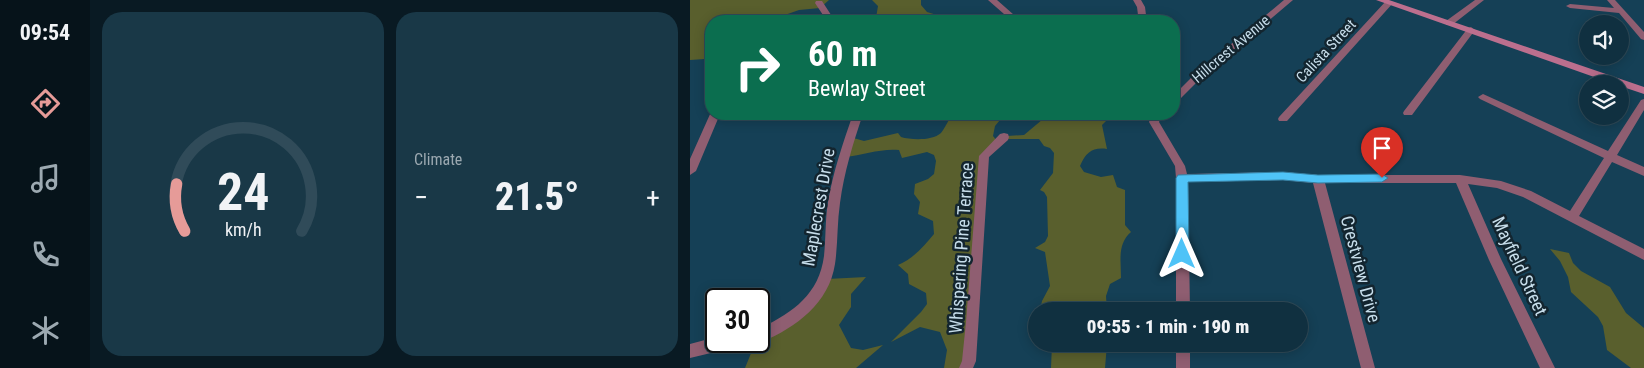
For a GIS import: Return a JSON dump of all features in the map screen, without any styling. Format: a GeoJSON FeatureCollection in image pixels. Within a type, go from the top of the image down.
{"type":"FeatureCollection","features":[{"type":"Feature","properties":{"kind":"main road"},"geometry":{"type":"LineString","coordinates":[[1385,1],[1644,91]]}},
{"type":"Feature","properties":{"kind":"street"},"geometry":{"type":"LineString","coordinates":[[992,0],[1010,15]]}},
{"type":"Feature","properties":{"kind":"street"},"geometry":{"type":"LineString","coordinates":[[1137,0],[1141,6],[1142,15]]}},
{"type":"Feature","properties":{"kind":"street","name":"Hillcrest Avenue"},"geometry":{"type":"LineString","coordinates":[[1180,94],[1197,77],[1289,0]]}},
{"type":"Feature","properties":{"kind":"street"},"geometry":{"type":"LineString","coordinates":[[1449,23],[1480,0]]}},
{"type":"Feature","properties":{"kind":"street"},"geometry":{"type":"LineString","coordinates":[[1611,0],[1644,38]]}},
{"type":"Feature","properties":{"kind":"street","name":"Calista Street"},"geometry":{"type":"LineString","coordinates":[[1283,119],[1385,1]]}},
{"type":"Feature","properties":{"kind":"street"},"geometry":{"type":"LineString","coordinates":[[819,3],[827,15]]}},
{"type":"Feature","properties":{"kind":"street"},"geometry":{"type":"LineString","coordinates":[[1570,6],[1620,11]]}},
{"type":"Feature","properties":{"kind":"street"},"geometry":{"type":"LineString","coordinates":[[1408,113],[1471,30]]}},
{"type":"Feature","properties":{"kind":"street"},"geometry":{"type":"LineString","coordinates":[[1483,97],[1644,172]]}},
{"type":"Feature","properties":{"kind":"street"},"geometry":{"type":"LineString","coordinates":[[1572,217],[1644,102]]}},
{"type":"Feature","properties":{"kind":"street"},"geometry":{"type":"LineString","coordinates":[[690,171],[712,120]]}},
{"type":"Feature","properties":{"kind":"street","name":"Maplecrest Drive"},"geometry":{"type":"LineString","coordinates":[[770,330],[794,318],[815,297],[827,275],[834,203],[846,150],[856,120]]}},
{"type":"Feature","properties":{"kind":"street"},"geometry":{"type":"LineString","coordinates":[[1154,120],[1176,160],[1182,178],[1183,302]]}},
{"type":"Feature","properties":{"kind":"street","name":"Whispering Pine Terrace"},"geometry":{"type":"LineString","coordinates":[[966,368],[969,361],[973,322],[984,156],[1004,137]]}},
{"type":"Feature","properties":{"kind":"street"},"geometry":{"type":"LineString","coordinates":[[1182,178],[1283,176],[1318,179],[1460,178],[1497,184],[1527,194],[1644,256]]}},
{"type":"Feature","properties":{"kind":"street","name":"Mayfield Street"},"geometry":{"type":"LineString","coordinates":[[1460,178],[1495,260],[1548,368]]}},
{"type":"Feature","properties":{"kind":"street","name":"Crestview Drive"},"geometry":{"type":"LineString","coordinates":[[1318,179],[1368,368]]}},
{"type":"Feature","properties":{"kind":"street"},"geometry":{"type":"LineString","coordinates":[[690,351],[705,347]]}},
{"type":"Feature","properties":{"kind":"street"},"geometry":{"type":"LineString","coordinates":[[1183,352],[1183,368]]}},
{"type":"Feature","properties":{"kind":"green space"},"geometry":{"type":"Polygon","coordinates":[[[690,0],[829,0],[820,8],[799,10],[785,15],[705,15],[705,59],[690,60],[690,0]]]}},
{"type":"Feature","properties":{"kind":"green space"},"geometry":{"type":"Polygon","coordinates":[[[872,0],[921,0],[921,5],[927,12],[937,15],[876,15],[878,6],[872,0]]]}},
{"type":"Feature","properties":{"kind":"green space"},"geometry":{"type":"Polygon","coordinates":[[[949,120],[1000,120],[995,126],[993,136],[997,141],[984,157],[963,368],[944,368],[947,350],[940,332],[920,327],[891,342],[927,304],[926,293],[909,284],[908,274],[898,265],[913,256],[934,234],[933,221],[918,214],[920,202],[914,194],[915,184],[928,179],[934,174],[936,161],[934,155],[927,152],[902,158],[899,150],[893,150],[845,157],[850,137],[864,141],[898,133],[901,137],[921,139],[937,136],[949,120]]]}},
{"type":"Feature","properties":{"kind":"green space"},"geometry":{"type":"Polygon","coordinates":[[[1042,120],[1107,120],[1102,125],[1107,149],[1098,149],[1090,152],[1080,166],[1084,172],[1101,177],[1113,175],[1117,187],[1125,190],[1125,225],[1131,232],[1122,247],[1120,259],[1121,278],[1110,284],[1106,296],[1106,302],[1042,302],[1050,286],[1045,252],[1035,248],[1045,242],[1048,236],[1047,197],[1040,190],[1053,173],[1054,153],[1050,148],[1044,146],[1039,139],[1003,139],[1007,136],[1024,135],[1042,120]]]}},
{"type":"Feature","properties":{"kind":"green space"},"geometry":{"type":"Polygon","coordinates":[[[1550,249],[1569,253],[1573,263],[1581,271],[1610,287],[1626,313],[1644,328],[1644,368],[1631,368],[1607,350],[1603,326],[1598,317],[1571,292],[1568,277],[1560,261],[1550,249]]]}},
{"type":"Feature","properties":{"kind":"green space"},"geometry":{"type":"Polygon","coordinates":[[[866,277],[851,294],[851,307],[839,325],[851,348],[863,350],[883,345],[856,368],[745,368],[751,353],[770,353],[770,332],[791,321],[827,279],[866,277]]]}},
{"type":"Feature","properties":{"kind":"green space"},"geometry":{"type":"Polygon","coordinates":[[[1052,352],[1106,352],[1105,368],[1051,368],[1052,352]]]}},
{"type":"Feature","properties":{"kind":"route"},"geometry":{"type":"LineString","coordinates":[[1182,254],[1182,178],[1283,176],[1318,179],[1382,178]]}}]}
